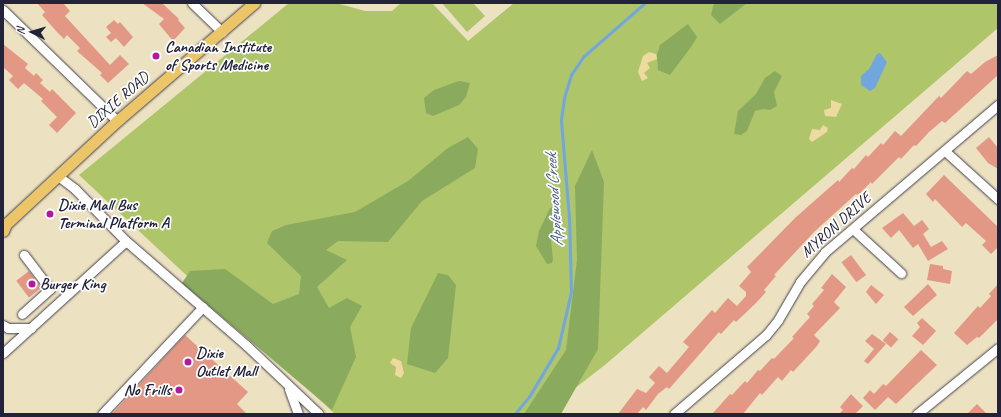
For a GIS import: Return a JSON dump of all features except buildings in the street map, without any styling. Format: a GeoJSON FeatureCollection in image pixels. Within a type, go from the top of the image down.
{"type":"FeatureCollection","features":[{"type":"Feature","properties":{"kind":"main road","name":"DIXIE ROAD"},"geometry":{"type":"LineString","coordinates":[[4,227],[117,121],[254,3]]}},
{"type":"Feature","properties":{"kind":"street"},"geometry":{"type":"LineString","coordinates":[[192,3],[222,32]]}},
{"type":"Feature","properties":{"kind":"street"},"geometry":{"type":"LineString","coordinates":[[3,10],[117,121]]}},
{"type":"Feature","properties":{"kind":"street","name":"MYRON DRIVE"},"geometry":{"type":"LineString","coordinates":[[674,414],[766,335],[812,264],[854,230],[998,105]]}},
{"type":"Feature","properties":{"kind":"street"},"geometry":{"type":"LineString","coordinates":[[945,151],[998,199]]}},
{"type":"Feature","properties":{"kind":"street"},"geometry":{"type":"LineString","coordinates":[[58,176],[75,189],[126,241],[203,307],[319,414]]}},
{"type":"Feature","properties":{"kind":"street"},"geometry":{"type":"LineString","coordinates":[[854,230],[901,273]]}},
{"type":"Feature","properties":{"kind":"street"},"geometry":{"type":"LineString","coordinates":[[3,353],[126,241]]}},
{"type":"Feature","properties":{"kind":"street"},"geometry":{"type":"LineString","coordinates":[[22,314],[50,289],[24,255]]}},
{"type":"Feature","properties":{"kind":"street"},"geometry":{"type":"LineString","coordinates":[[102,414],[203,307]]}},
{"type":"Feature","properties":{"kind":"street"},"geometry":{"type":"LineString","coordinates":[[3,325],[8,328],[31,328]]}},
{"type":"Feature","properties":{"kind":"street"},"geometry":{"type":"LineString","coordinates":[[917,414],[998,348]]}},
{"type":"Feature","properties":{"kind":"street"},"geometry":{"type":"LineString","coordinates":[[287,386],[298,414],[308,404]]}},
{"type":"Feature","properties":{"kind":"green space"},"geometry":{"type":"Polygon","coordinates":[[[289,3],[336,3],[365,11],[392,11],[401,3],[432,3],[468,41],[514,3],[998,3],[998,28],[606,364],[542,414],[335,414],[79,175],[289,3]]]}},
{"type":"Feature","properties":{"kind":"green space"},"geometry":{"type":"Polygon","coordinates":[[[442,3],[473,3],[485,16],[467,32],[442,3]]]}},
{"type":"Feature","properties":{"kind":"green space"},"geometry":{"type":"Polygon","coordinates":[[[714,3],[747,3],[720,24],[711,15],[714,3]]]}},
{"type":"Feature","properties":{"kind":"green space"},"geometry":{"type":"Polygon","coordinates":[[[688,24],[697,37],[691,47],[670,75],[658,70],[657,55],[660,45],[688,24]]]}},
{"type":"Feature","properties":{"kind":"green space"},"geometry":{"type":"Polygon","coordinates":[[[775,71],[782,76],[774,92],[777,106],[770,110],[763,109],[755,111],[747,131],[741,135],[734,134],[738,111],[756,94],[765,78],[775,71]]]}},
{"type":"Feature","properties":{"kind":"green space"},"geometry":{"type":"Polygon","coordinates":[[[459,81],[470,83],[466,97],[459,105],[433,116],[426,113],[424,98],[434,90],[459,81]]]}},
{"type":"Feature","properties":{"kind":"green space"},"geometry":{"type":"Polygon","coordinates":[[[468,137],[478,149],[475,168],[422,201],[388,242],[338,241],[326,250],[347,260],[317,287],[329,308],[347,298],[362,306],[350,327],[356,357],[332,410],[182,283],[190,271],[225,269],[273,304],[299,294],[301,276],[267,243],[272,231],[286,225],[355,212],[408,181],[448,148],[468,137]]]}},
{"type":"Feature","properties":{"kind":"green space"},"geometry":{"type":"Polygon","coordinates":[[[592,150],[604,182],[598,349],[561,414],[524,414],[566,350],[577,260],[575,186],[592,150]]]}},
{"type":"Feature","properties":{"kind":"green space"},"geometry":{"type":"Polygon","coordinates":[[[558,205],[561,214],[551,241],[553,259],[552,263],[547,264],[536,246],[539,231],[550,208],[558,205]]]}},
{"type":"Feature","properties":{"kind":"green space"},"geometry":{"type":"Polygon","coordinates":[[[438,273],[448,275],[456,285],[448,358],[435,373],[407,364],[411,328],[438,273]]]}},
{"type":"Feature","properties":{"kind":"sand"},"geometry":{"type":"Polygon","coordinates":[[[649,52],[656,54],[657,59],[647,63],[650,68],[644,73],[648,78],[642,81],[638,72],[643,56],[649,52]]]}},
{"type":"Feature","properties":{"kind":"sand"},"geometry":{"type":"Polygon","coordinates":[[[831,100],[842,104],[836,117],[825,116],[824,110],[831,108],[831,100]]]}},
{"type":"Feature","properties":{"kind":"sand"},"geometry":{"type":"Polygon","coordinates":[[[823,125],[828,128],[827,132],[812,142],[809,139],[812,129],[820,130],[823,125]]]}},
{"type":"Feature","properties":{"kind":"sand"},"geometry":{"type":"Polygon","coordinates":[[[393,358],[401,361],[404,373],[401,378],[395,375],[396,367],[390,363],[393,358]]]}},
{"type":"Feature","properties":{"kind":"water"},"geometry":{"type":"Polygon","coordinates":[[[880,53],[887,62],[875,88],[870,91],[861,85],[861,76],[869,69],[877,54],[880,53]]]}},
{"type":"Feature","properties":{"kind":"waterway","name":"Applewood Creek"},"geometry":{"type":"LineString","coordinates":[[515,414],[529,397],[558,348],[571,292],[569,218],[561,120],[564,98],[571,75],[583,57],[645,3]]}},
{"type":"Feature","properties":{"kind":"place","name":"Canadian Institute of Sports Medicine"},"geometry":{"type":"Point","coordinates":[156,56]}},
{"type":"Feature","properties":{"kind":"place","name":"Dixie Mall Bus Terminal Platform A"},"geometry":{"type":"Point","coordinates":[50,214]}},
{"type":"Feature","properties":{"kind":"place","name":"Burger King"},"geometry":{"type":"Point","coordinates":[32,284]}},
{"type":"Feature","properties":{"kind":"place","name":"Dixie Outlet Mall"},"geometry":{"type":"Point","coordinates":[188,362]}},
{"type":"Feature","properties":{"kind":"place","name":"No Frills"},"geometry":{"type":"Point","coordinates":[179,390]}}]}
